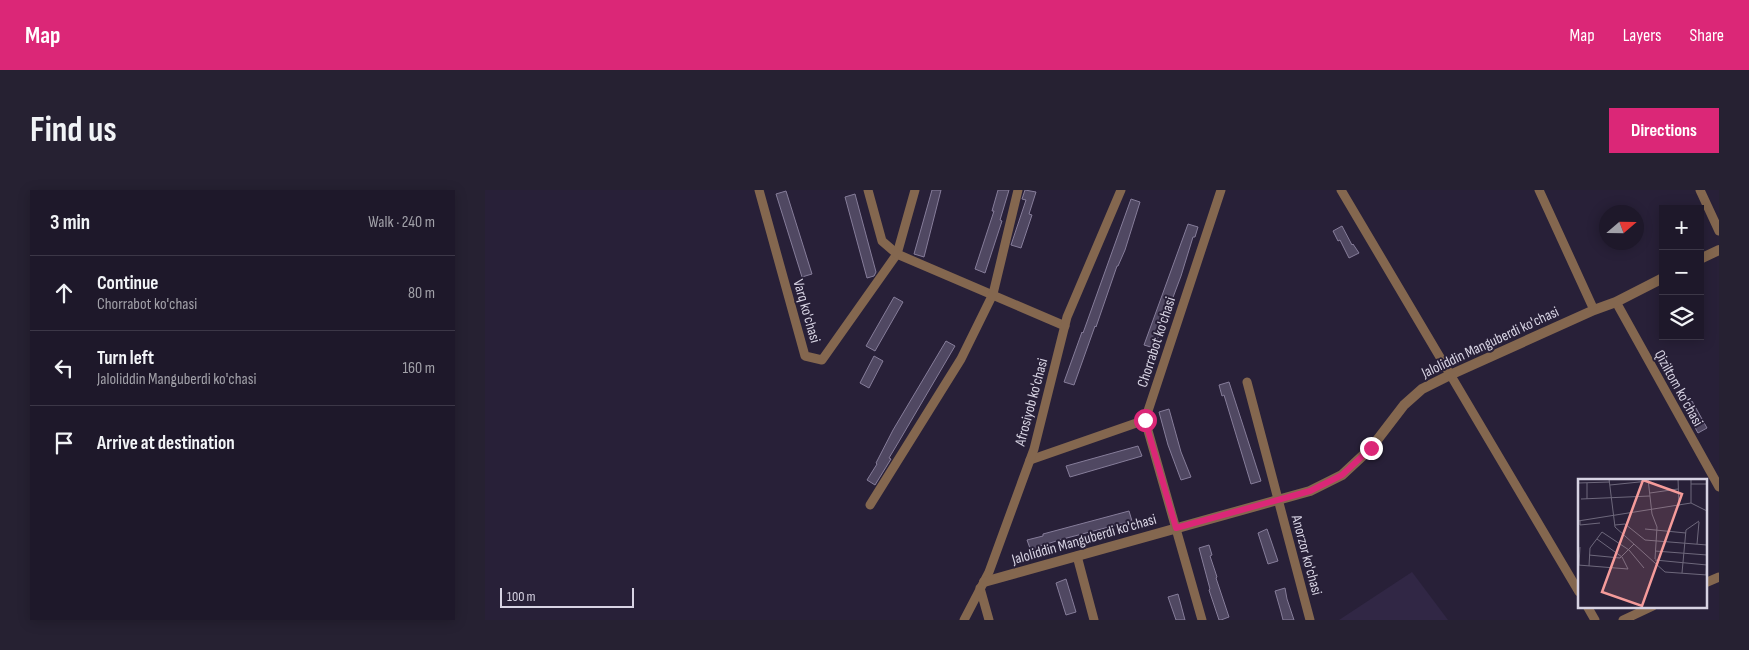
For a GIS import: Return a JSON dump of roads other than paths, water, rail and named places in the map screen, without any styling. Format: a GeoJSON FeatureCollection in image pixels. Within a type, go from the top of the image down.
{"type":"FeatureCollection","features":[{"type":"Feature","properties":{"kind":"street","name":"Varq ko'chasi"},"geometry":{"type":"LineString","coordinates":[[759,190],[805,356],[822,360],[897,254],[915,190]]}},
{"type":"Feature","properties":{"kind":"street"},"geometry":{"type":"LineString","coordinates":[[868,190],[882,241],[897,254],[1065,326]]}},
{"type":"Feature","properties":{"kind":"street"},"geometry":{"type":"LineString","coordinates":[[870,505],[961,359],[993,294],[1018,190]]}},
{"type":"Feature","properties":{"kind":"street","name":"Afrosiyob ko'chasi"},"geometry":{"type":"LineString","coordinates":[[964,620],[989,572],[1030,460],[1067,317],[1121,190]]}},
{"type":"Feature","properties":{"kind":"street","name":"Chorrabot ko'chasi"},"geometry":{"type":"LineString","coordinates":[[1145,420],[1221,190]]}},
{"type":"Feature","properties":{"kind":"street"},"geometry":{"type":"LineString","coordinates":[[1341,190],[1578,590]]}},
{"type":"Feature","properties":{"kind":"street"},"geometry":{"type":"LineString","coordinates":[[1539,190],[1595,310]]}},
{"type":"Feature","properties":{"kind":"street"},"geometry":{"type":"LineString","coordinates":[[1700,190],[1719,231]]}},
{"type":"Feature","properties":{"kind":"street"},"geometry":{"type":"LineString","coordinates":[[1704,257],[1719,250]]}},
{"type":"Feature","properties":{"kind":"street","name":"Jaloliddin Manguberdi ko'chasi"},"geometry":{"type":"LineString","coordinates":[[982,585],[1077,556],[1310,491],[1342,475],[1371,448],[1404,405],[1422,389],[1450,374],[1616,302],[1659,280]]}},
{"type":"Feature","properties":{"kind":"street","name":"Qiziltom ko'chasi"},"geometry":{"type":"LineString","coordinates":[[1616,302],[1719,487]]}},
{"type":"Feature","properties":{"kind":"street","name":"Anorzor ko'chasi"},"geometry":{"type":"LineString","coordinates":[[1247,382],[1310,620]]}},
{"type":"Feature","properties":{"kind":"street"},"geometry":{"type":"LineString","coordinates":[[1030,460],[1145,420],[1202,620]]}},
{"type":"Feature","properties":{"kind":"street"},"geometry":{"type":"LineString","coordinates":[[1077,556],[1094,620]]}},
{"type":"Feature","properties":{"kind":"street"},"geometry":{"type":"LineString","coordinates":[[1707,582],[1719,577]]}},
{"type":"Feature","properties":{"kind":"street"},"geometry":{"type":"LineString","coordinates":[[982,585],[989,620]]}},
{"type":"Feature","properties":{"kind":"street"},"geometry":{"type":"LineString","coordinates":[[1588,608],[1595,620]]}},
{"type":"Feature","properties":{"kind":"street"},"geometry":{"type":"LineString","coordinates":[[1623,620],[1649,608]]}}]}
